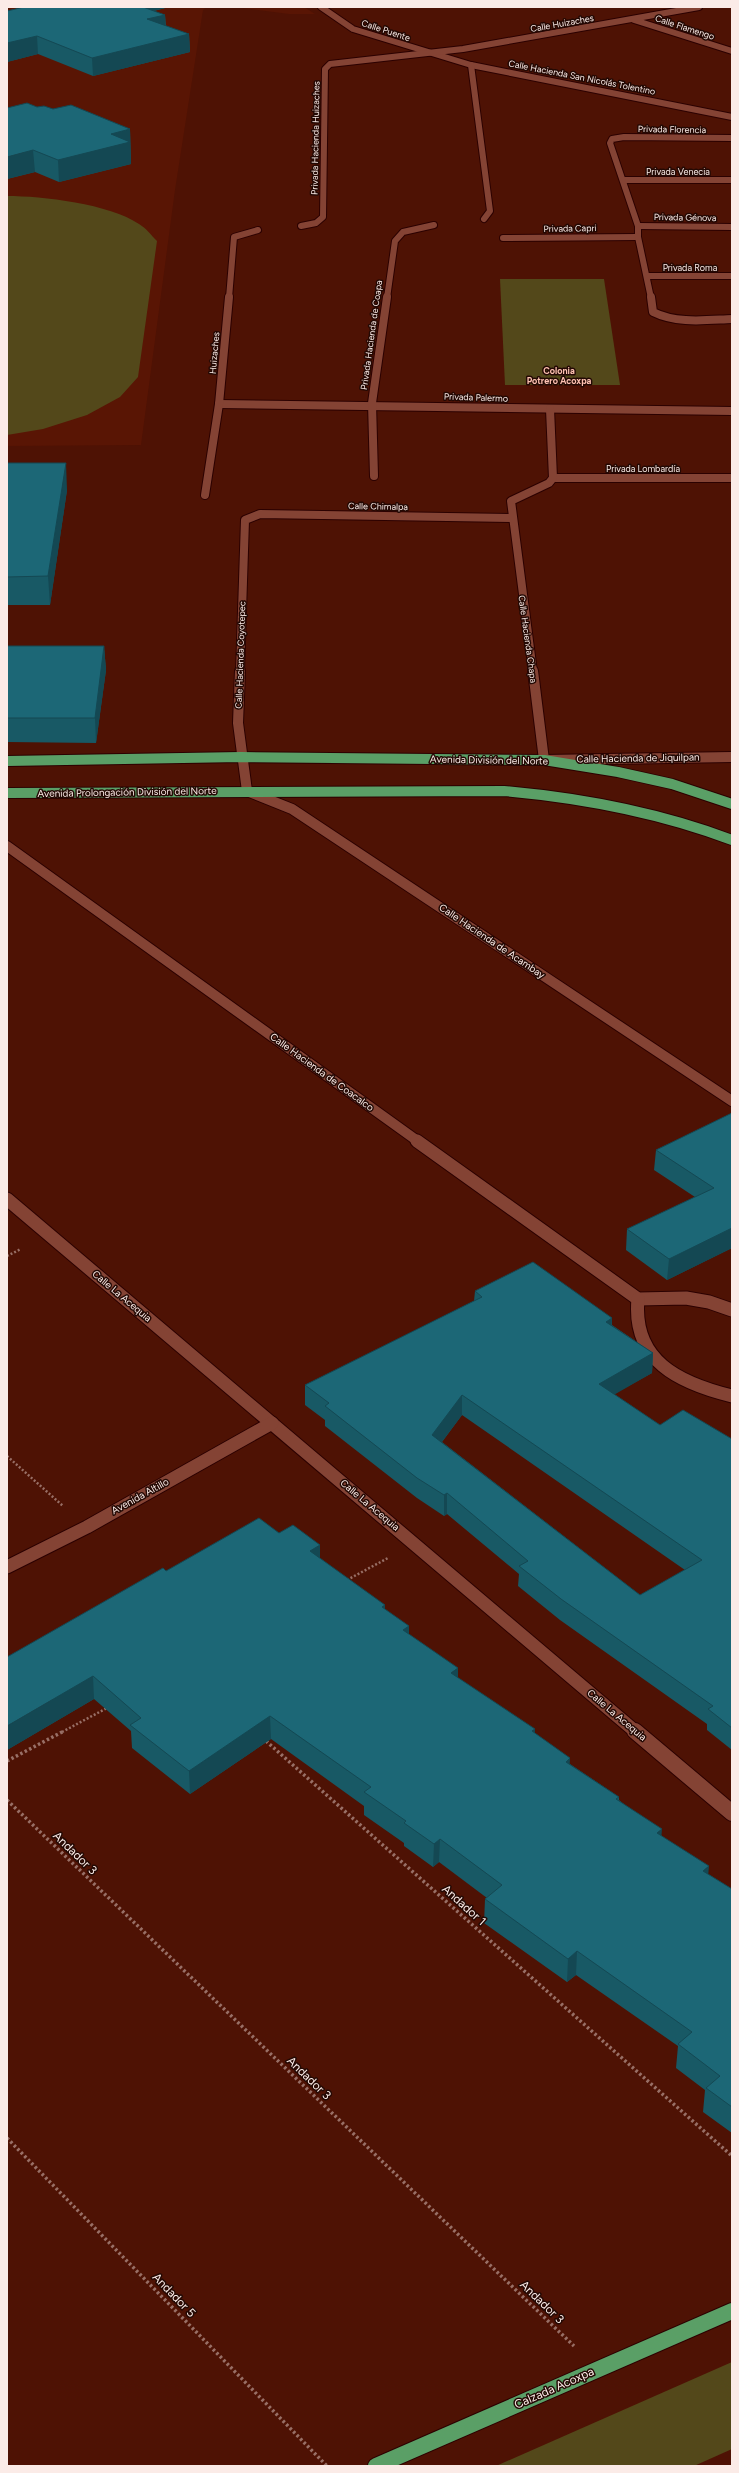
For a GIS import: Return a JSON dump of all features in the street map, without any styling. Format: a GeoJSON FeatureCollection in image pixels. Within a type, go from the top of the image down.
{"type":"FeatureCollection","features":[{"type":"Feature","properties":{"kind":"main road","name":"Avenida División del Norte"},"geometry":{"type":"LineString","coordinates":[[241,757],[544,760],[664,782],[732,804]]}},
{"type":"Feature","properties":{"kind":"main road"},"geometry":{"type":"LineString","coordinates":[[7,762],[241,757]]}},
{"type":"Feature","properties":{"kind":"main road"},"geometry":{"type":"LineString","coordinates":[[247,791],[504,791],[539,794],[640,810],[679,821],[732,840]]}},
{"type":"Feature","properties":{"kind":"main road","name":"Avenida Prolongación División del Norte"},"geometry":{"type":"LineString","coordinates":[[7,793],[247,791]]}},
{"type":"Feature","properties":{"kind":"main road","name":"Calzada Acoxpa"},"geometry":{"type":"LineString","coordinates":[[376,2466],[598,2368],[732,2311]]}},
{"type":"Feature","properties":{"kind":"street","name":"Calle Puente"},"geometry":{"type":"LineString","coordinates":[[321,7],[353,29],[428,53]]}},
{"type":"Feature","properties":{"kind":"street","name":"Calle Huizaches"},"geometry":{"type":"LineString","coordinates":[[428,53],[633,20],[684,8],[699,7]]}},
{"type":"Feature","properties":{"kind":"street","name":"Calle Flamengo"},"geometry":{"type":"LineString","coordinates":[[633,20],[732,51]]}},
{"type":"Feature","properties":{"kind":"street","name":"Calle Hacienda San Nicolás Tolentino"},"geometry":{"type":"LineString","coordinates":[[428,53],[471,65],[725,116],[732,116]]}},
{"type":"Feature","properties":{"kind":"street","name":"Privada Hacienda Huizaches"},"geometry":{"type":"LineString","coordinates":[[301,226],[316,223],[323,217],[325,69],[330,64],[428,53]]}},
{"type":"Feature","properties":{"kind":"street"},"geometry":{"type":"LineString","coordinates":[[471,65],[490,211],[484,219]]}},
{"type":"Feature","properties":{"kind":"street","name":"Privada Florencia"},"geometry":{"type":"LineString","coordinates":[[624,180],[610,143],[612,139],[732,138]]}},
{"type":"Feature","properties":{"kind":"street"},"geometry":{"type":"LineString","coordinates":[[624,180],[638,226],[638,237],[648,276],[652,312],[659,317],[671,319],[732,318]]}},
{"type":"Feature","properties":{"kind":"street","name":"Privada Venecia"},"geometry":{"type":"LineString","coordinates":[[624,180],[732,180]]}},
{"type":"Feature","properties":{"kind":"street","name":"Privada Hacienda de Coapa"},"geometry":{"type":"LineString","coordinates":[[374,476],[372,403],[395,241],[403,232],[434,225]]}},
{"type":"Feature","properties":{"kind":"street","name":"Privada Génova"},"geometry":{"type":"LineString","coordinates":[[638,226],[732,227]]}},
{"type":"Feature","properties":{"kind":"street","name":"Huizaches"},"geometry":{"type":"LineString","coordinates":[[205,495],[219,404],[234,237],[258,230]]}},
{"type":"Feature","properties":{"kind":"street","name":"Privada Capri"},"geometry":{"type":"LineString","coordinates":[[503,238],[638,237]]}},
{"type":"Feature","properties":{"kind":"street","name":"Privada Roma"},"geometry":{"type":"LineString","coordinates":[[648,276],[732,276]]}},
{"type":"Feature","properties":{"kind":"street","name":"Privada Palermo"},"geometry":{"type":"LineString","coordinates":[[219,404],[372,403],[550,409],[732,411]]}},
{"type":"Feature","properties":{"kind":"street"},"geometry":{"type":"LineString","coordinates":[[550,409],[553,478]]}},
{"type":"Feature","properties":{"kind":"street","name":"Privada Lombardía"},"geometry":{"type":"LineString","coordinates":[[553,478],[732,478]]}},
{"type":"Feature","properties":{"kind":"street","name":"Calle Hacienda Chapa"},"geometry":{"type":"LineString","coordinates":[[544,760],[511,501],[549,483],[553,478]]}},
{"type":"Feature","properties":{"kind":"street","name":"Calle Chimalpa"},"geometry":{"type":"LineString","coordinates":[[245,520],[260,514],[512,518]]}},
{"type":"Feature","properties":{"kind":"street","name":"Calle Hacienda Coyotepec"},"geometry":{"type":"LineString","coordinates":[[245,520],[238,722],[241,757],[247,791]]}},
{"type":"Feature","properties":{"kind":"street","name":"Calle Hacienda de Jiquilpan"},"geometry":{"type":"LineString","coordinates":[[544,760],[732,757]]}},
{"type":"Feature","properties":{"kind":"street","name":"Calle Hacienda de Acambay"},"geometry":{"type":"LineString","coordinates":[[247,791],[292,809],[732,1100]]}},
{"type":"Feature","properties":{"kind":"street","name":"Calle Hacienda de Coacalco"},"geometry":{"type":"LineString","coordinates":[[7,846],[638,1299]]}},
{"type":"Feature","properties":{"kind":"street","name":"Calle La Acequia"},"geometry":{"type":"LineString","coordinates":[[7,1199],[732,1813]]}},
{"type":"Feature","properties":{"kind":"street"},"geometry":{"type":"LineString","coordinates":[[732,1310],[704,1301],[682,1297],[638,1299],[634,1313],[636,1329],[643,1344],[655,1359],[671,1372],[693,1384],[732,1396]]}},
{"type":"Feature","properties":{"kind":"street","name":"Avenida Altillo"},"geometry":{"type":"LineString","coordinates":[[7,1567],[87,1526],[272,1423]]}},
{"type":"Feature","properties":{"kind":"path"},"geometry":{"type":"LineString","coordinates":[[7,1456],[87,1526]]}},
{"type":"Feature","properties":{"kind":"path"},"geometry":{"type":"LineString","coordinates":[[345,1581],[415,1544]]}},
{"type":"Feature","properties":{"kind":"path"},"geometry":{"type":"LineString","coordinates":[[7,1761],[113,1705]]}},
{"type":"Feature","properties":{"kind":"path","name":"Andador 1"},"geometry":{"type":"LineString","coordinates":[[261,1736],[732,2156]]}},
{"type":"Feature","properties":{"kind":"path","name":"Andador 3"},"geometry":{"type":"LineString","coordinates":[[7,1800],[598,2368]]}},
{"type":"Feature","properties":{"kind":"path","name":"Andador 5"},"geometry":{"type":"LineString","coordinates":[[7,2138],[327,2466]]}},
{"type":"Feature","properties":{"kind":"shaded area"},"geometry":{"type":"Polygon","coordinates":[[[7,7],[206,7],[203,10],[175,190],[141,445],[7,446],[7,7]]]}},
{"type":"Feature","properties":{"kind":"shaded area"},"geometry":{"type":"Polygon","coordinates":[[[236,7],[304,7],[315,14],[289,14],[236,7]]]}},
{"type":"Feature","properties":{"kind":"shaded area"},"geometry":{"type":"Polygon","coordinates":[[[7,196],[22,196],[75,202],[111,211],[142,226],[157,241],[138,377],[120,397],[87,415],[43,429],[7,435],[7,196]]]}},
{"type":"Feature","properties":{"kind":"shaded area"},"geometry":{"type":"Polygon","coordinates":[[[500,279],[604,279],[620,385],[505,385],[500,279]]]}},
{"type":"Feature","properties":{"kind":"shaded area"},"geometry":{"type":"Polygon","coordinates":[[[732,2362],[732,2449],[694,2466],[496,2466],[732,2362]]]}},
{"type":"Feature","properties":{"kind":"building"},"geometry":{"type":"Polygon","coordinates":[[[24,7],[143,7],[165,15],[147,19],[189,34],[92,58],[37,36],[7,43],[7,11],[24,7]]]}},
{"type":"Feature","properties":{"kind":"building"},"geometry":{"type":"Polygon","coordinates":[[[27,103],[37,107],[44,106],[53,109],[71,105],[130,129],[111,134],[130,142],[58,160],[33,150],[7,157],[7,108],[27,103]]]}},
{"type":"Feature","properties":{"kind":"building"},"geometry":{"type":"Polygon","coordinates":[[[7,463],[66,463],[48,576],[7,577],[7,463]]]}},
{"type":"Feature","properties":{"kind":"building"},"geometry":{"type":"Polygon","coordinates":[[[7,646],[104,646],[95,718],[7,718],[7,646]]]}},
{"type":"Feature","properties":{"kind":"building"},"geometry":{"type":"Polygon","coordinates":[[[732,1113],[732,1228],[669,1259],[627,1229],[714,1188],[656,1150],[732,1113]]]}},
{"type":"Feature","properties":{"kind":"building"},"geometry":{"type":"Polygon","coordinates":[[[533,1262],[612,1318],[606,1322],[653,1353],[599,1384],[660,1425],[683,1410],[732,1439],[732,1728],[708,1709],[713,1706],[561,1599],[519,1566],[528,1561],[447,1493],[444,1495],[417,1478],[325,1406],[329,1403],[305,1385],[482,1297],[475,1291],[533,1262]],[[462,1395],[432,1435],[640,1595],[702,1560],[462,1395]]]}},
{"type":"Feature","properties":{"kind":"building"},"geometry":{"type":"Polygon","coordinates":[[[259,1518],[279,1533],[293,1525],[320,1545],[310,1551],[385,1605],[382,1607],[409,1626],[403,1630],[458,1668],[451,1673],[535,1729],[532,1731],[570,1758],[566,1762],[619,1797],[616,1799],[662,1829],[657,1833],[709,1866],[703,1871],[732,1889],[732,2107],[706,2088],[720,2076],[678,2044],[692,2032],[577,1951],[568,1959],[485,1899],[502,1885],[440,1839],[434,1844],[404,1823],[406,1821],[364,1792],[371,1787],[270,1716],[189,1771],[130,1725],[141,1718],[93,1676],[7,1726],[7,1657],[163,1568],[166,1571],[259,1518]]]}},
{"type":"Feature","properties":{"kind":"district","name":"Colonia Potrero Acoxpa"},"geometry":{"type":"Point","coordinates":[559,376]}}]}
